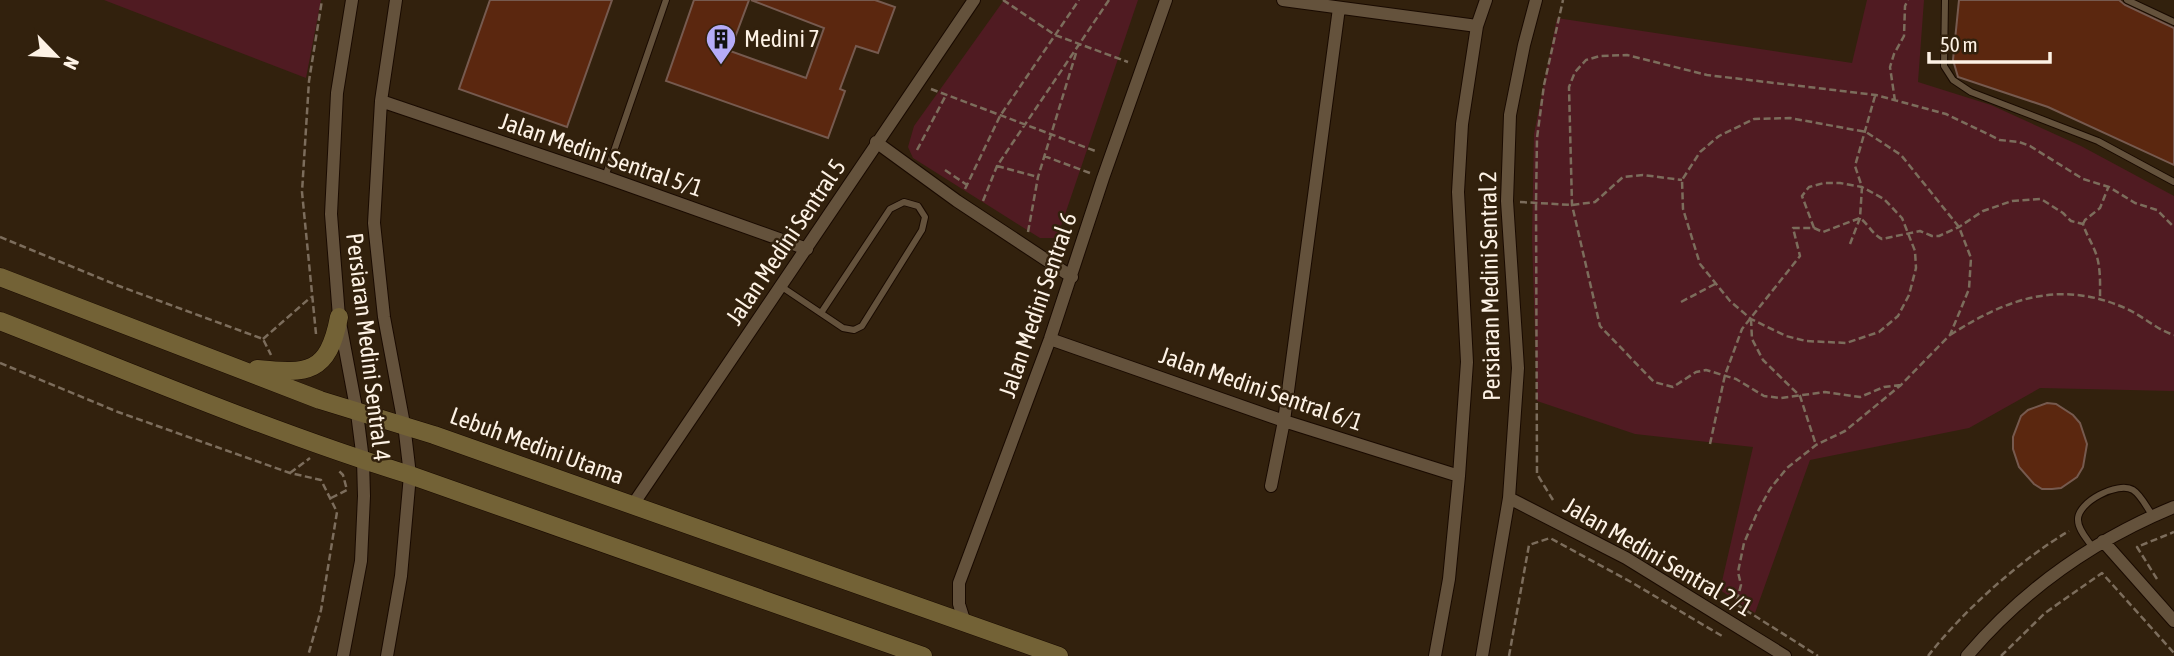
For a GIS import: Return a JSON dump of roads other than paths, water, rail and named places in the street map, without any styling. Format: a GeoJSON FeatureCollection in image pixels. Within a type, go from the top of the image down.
{"type":"FeatureCollection","features":[{"type":"Feature","properties":{"kind":"main road","name":"Lebuh Medini Utama"},"geometry":{"type":"LineString","coordinates":[[0,277],[357,413],[404,424],[1059,656]]}},
{"type":"Feature","properties":{"kind":"main road"},"geometry":{"type":"LineString","coordinates":[[232,366],[293,373],[307,370],[319,362],[328,351],[335,339],[340,317]]}},
{"type":"Feature","properties":{"kind":"main road"},"geometry":{"type":"LineString","coordinates":[[0,321],[363,460],[923,656]]}},
{"type":"Feature","properties":{"kind":"street","name":"Persiaran Medini Sentral 4"},"geometry":{"type":"LineString","coordinates":[[343,656],[361,561],[363,460],[340,317],[331,214],[337,93],[352,0]]}},
{"type":"Feature","properties":{"kind":"street","name":"Persiaran Medini Sentral 4"},"geometry":{"type":"LineString","coordinates":[[387,656],[401,576],[410,475],[404,424],[384,317],[374,223],[381,101],[396,0]]}},
{"type":"Feature","properties":{"kind":"street","name":"Jalan Medini Sentral 5"},"geometry":{"type":"LineString","coordinates":[[632,506],[974,0]]}},
{"type":"Feature","properties":{"kind":"street","name":"Jalan Medini Sentral 6"},"geometry":{"type":"LineString","coordinates":[[965,624],[959,604],[959,583],[1050,339],[1166,0]]}},
{"type":"Feature","properties":{"kind":"street"},"geometry":{"type":"LineString","coordinates":[[1283,0],[1477,26]]}},
{"type":"Feature","properties":{"kind":"street","name":"Persiaran Medini Sentral 2"},"geometry":{"type":"LineString","coordinates":[[1435,656],[1449,579],[1460,476],[1467,362],[1458,192],[1462,124],[1477,26],[1486,0]]}},
{"type":"Feature","properties":{"kind":"street","name":"Persiaran Medini Sentral 2"},"geometry":{"type":"LineString","coordinates":[[1482,656],[1509,498],[1518,368],[1507,201],[1510,115],[1536,0]]}},
{"type":"Feature","properties":{"kind":"street"},"geometry":{"type":"LineString","coordinates":[[1271,486],[1284,421],[1339,8]]}},
{"type":"Feature","properties":{"kind":"street","name":"Jalan Medini Sentral 5/1"},"geometry":{"type":"LineString","coordinates":[[381,101],[807,249]]}},
{"type":"Feature","properties":{"kind":"street"},"geometry":{"type":"LineString","coordinates":[[876,142],[957,201],[1072,277]]}},
{"type":"Feature","properties":{"kind":"street","name":"Jalan Medini Sentral 6/1"},"geometry":{"type":"LineString","coordinates":[[1050,339],[1284,421],[1460,476]]}},
{"type":"Feature","properties":{"kind":"street","name":"Jalan Medini Sentral 2/1"},"geometry":{"type":"LineString","coordinates":[[1509,498],[1626,558],[1785,656]]}},
{"type":"Feature","properties":{"kind":"street"},"geometry":{"type":"LineString","coordinates":[[1967,656],[1989,631],[2037,586],[2098,545],[2174,508]]}},
{"type":"Feature","properties":{"kind":"street"},"geometry":{"type":"LineString","coordinates":[[2098,545],[2174,621]]}},
{"type":"Feature","properties":{"kind":"lane"},"geometry":{"type":"LineString","coordinates":[[605,177],[666,0]]}},
{"type":"Feature","properties":{"kind":"lane"},"geometry":{"type":"LineString","coordinates":[[1945,0],[1944,66],[1953,80],[1971,92],[2098,141],[2174,182]]}},
{"type":"Feature","properties":{"kind":"lane"},"geometry":{"type":"LineString","coordinates":[[2127,0],[2174,22]]}},
{"type":"Feature","properties":{"kind":"lane"},"geometry":{"type":"LineString","coordinates":[[782,286],[821,313],[843,328],[854,330],[862,326],[922,230],[925,217],[918,206],[904,202],[890,209],[821,313]]}},
{"type":"Feature","properties":{"kind":"lane"},"geometry":{"type":"LineString","coordinates":[[2098,545],[2078,526],[2079,511],[2084,504],[2118,487],[2132,490],[2153,516]]}},
{"type":"Feature","properties":{"kind":"place","name":"Medini 7"},"geometry":{"type":"Point","coordinates":[721,66]}}]}
